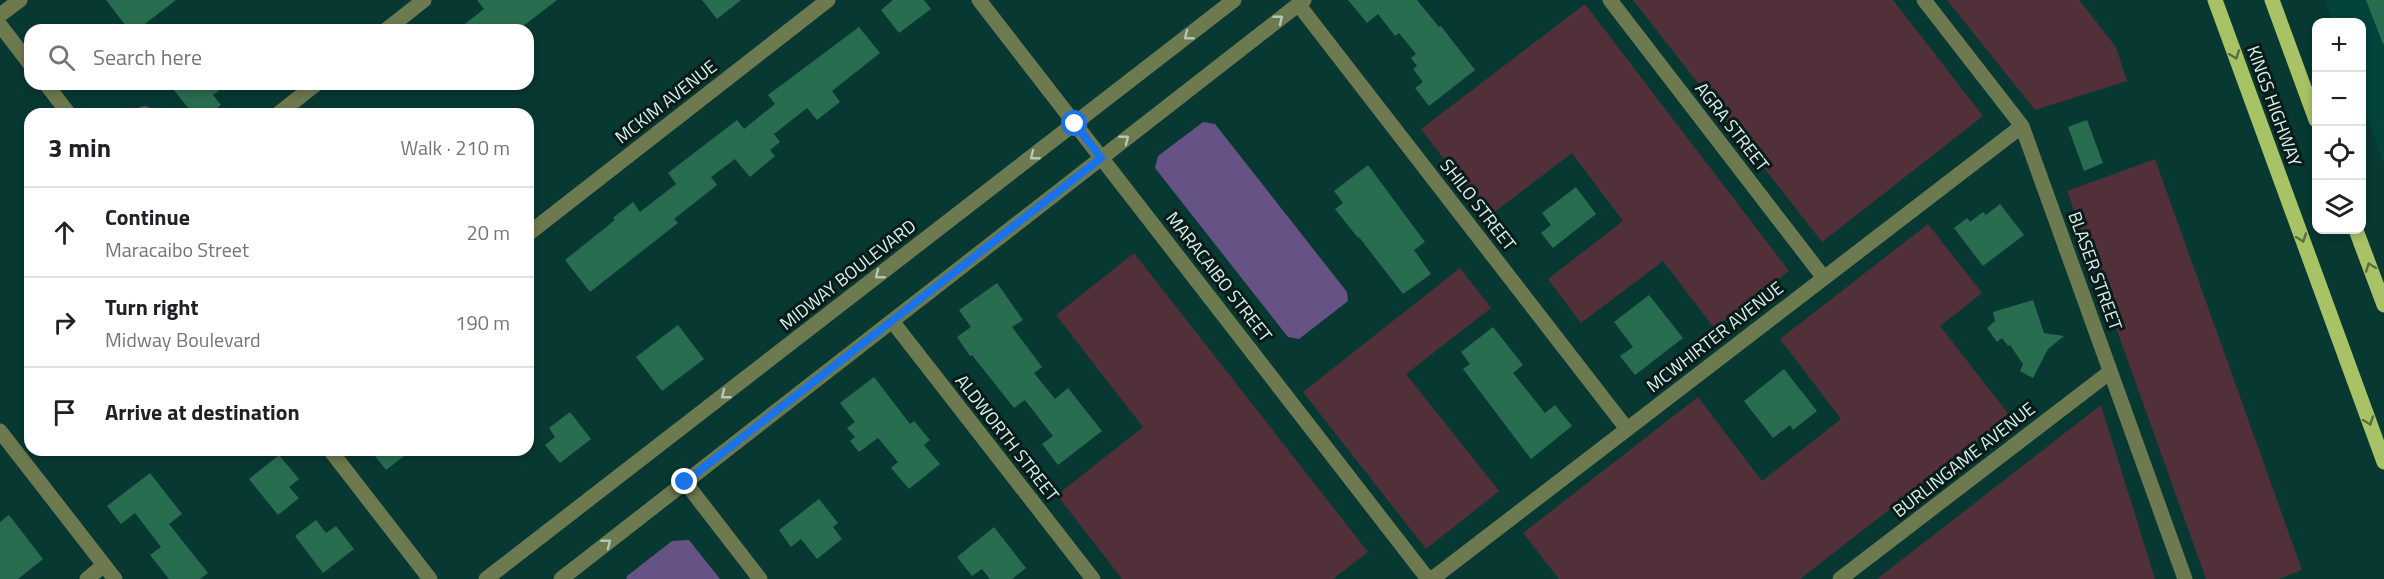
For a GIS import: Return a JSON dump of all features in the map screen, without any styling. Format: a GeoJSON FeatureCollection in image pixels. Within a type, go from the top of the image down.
{"type":"FeatureCollection","features":[{"type":"Feature","properties":{"kind":"main road","name":"KINGS HIGHWAY"},"geometry":{"type":"LineString","coordinates":[[2215,0],[2384,462]]}},
{"type":"Feature","properties":{"kind":"main road","name":"KINGS HIGHWAY"},"geometry":{"type":"LineString","coordinates":[[2272,0],[2312,109]]}},
{"type":"Feature","properties":{"kind":"main road"},"geometry":{"type":"LineString","coordinates":[[2357,234],[2384,305]]}},
{"type":"Feature","properties":{"kind":"street"},"geometry":{"type":"LineString","coordinates":[[0,15],[20,0]]}},
{"type":"Feature","properties":{"kind":"street"},"geometry":{"type":"LineString","coordinates":[[394,24],[424,0]]}},
{"type":"Feature","properties":{"kind":"street","name":"MCKIM AVENUE"},"geometry":{"type":"LineString","coordinates":[[534,229],[828,0]]}},
{"type":"Feature","properties":{"kind":"street","name":"MARACAIBO STREET"},"geometry":{"type":"LineString","coordinates":[[979,0],[1430,579]]}},
{"type":"Feature","properties":{"kind":"street","name":"MIDWAY BOULEVARD"},"geometry":{"type":"LineString","coordinates":[[486,579],[1234,0]]}},
{"type":"Feature","properties":{"kind":"street","name":"AGRA STREET"},"geometry":{"type":"LineString","coordinates":[[1610,0],[1824,278]]}},
{"type":"Feature","properties":{"kind":"street","name":"BLASER STREET"},"geometry":{"type":"LineString","coordinates":[[1924,0],[2022,126],[2185,579]]}},
{"type":"Feature","properties":{"kind":"street"},"geometry":{"type":"LineString","coordinates":[[561,579],[1301,2]]}},
{"type":"Feature","properties":{"kind":"street","name":"SHILO STREET"},"geometry":{"type":"LineString","coordinates":[[1301,2],[1627,429]]}},
{"type":"Feature","properties":{"kind":"street"},"geometry":{"type":"LineString","coordinates":[[0,25],[24,56]]}},
{"type":"Feature","properties":{"kind":"street"},"geometry":{"type":"LineString","coordinates":[[51,90],[64,108]]}},
{"type":"Feature","properties":{"kind":"street"},"geometry":{"type":"LineString","coordinates":[[286,108],[308,90]]}},
{"type":"Feature","properties":{"kind":"street","name":"MCWHIRTER AVENUE"},"geometry":{"type":"LineString","coordinates":[[1430,579],[2022,126]]}},
{"type":"Feature","properties":{"kind":"street","name":"ALDWORTH STREET"},"geometry":{"type":"LineString","coordinates":[[892,321],[1093,579]]}},
{"type":"Feature","properties":{"kind":"street","name":"BURLINGAME AVENUE"},"geometry":{"type":"LineString","coordinates":[[1840,579],[2110,372]]}},
{"type":"Feature","properties":{"kind":"street"},"geometry":{"type":"LineString","coordinates":[[0,431],[115,579]]}},
{"type":"Feature","properties":{"kind":"street"},"geometry":{"type":"LineString","coordinates":[[335,456],[430,579]]}},
{"type":"Feature","properties":{"kind":"street"},"geometry":{"type":"LineString","coordinates":[[685,482],[760,579]]}},
{"type":"Feature","properties":{"kind":"street"},"geometry":{"type":"LineString","coordinates":[[87,579],[104,565]]}},
{"type":"Feature","properties":{"kind":"shaded area"},"geometry":{"type":"Polygon","coordinates":[[[1633,0],[1893,0],[1983,116],[1822,242],[1633,0]]]}},
{"type":"Feature","properties":{"kind":"shaded area"},"geometry":{"type":"Polygon","coordinates":[[[1947,0],[2079,0],[2116,47],[2127,81],[2035,110],[1947,0]]]}},
{"type":"Feature","properties":{"kind":"shaded area"},"geometry":{"type":"Polygon","coordinates":[[[2325,0],[2384,0],[2384,165],[2366,113],[2366,18],[2332,18],[2325,0]]]}},
{"type":"Feature","properties":{"kind":"shaded area"},"geometry":{"type":"Polygon","coordinates":[[[1585,4],[1789,271],[1714,328],[1663,261],[1581,323],[1548,279],[1623,221],[1572,153],[1488,217],[1421,129],[1585,4]]]}},
{"type":"Feature","properties":{"kind":"shaded area"},"geometry":{"type":"Polygon","coordinates":[[[1203,122],[1215,124],[1347,292],[1348,301],[1299,339],[1288,337],[1155,168],[1158,156],[1203,122]]]}},
{"type":"Feature","properties":{"kind":"shaded area"},"geometry":{"type":"Polygon","coordinates":[[[2155,159],[2302,570],[2279,579],[2206,579],[2067,191],[2155,159]]]}},
{"type":"Feature","properties":{"kind":"shaded area"},"geometry":{"type":"Polygon","coordinates":[[[1928,224],[1982,293],[1940,326],[2010,416],[1800,579],[1559,579],[1523,533],[1698,397],[1762,481],[1841,419],[1780,339],[1928,224]]]}},
{"type":"Feature","properties":{"kind":"shaded area"},"geometry":{"type":"Polygon","coordinates":[[[1134,253],[1368,552],[1333,579],[1122,579],[1057,495],[1143,427],[1056,315],[1134,253]]]}},
{"type":"Feature","properties":{"kind":"shaded area"},"geometry":{"type":"Polygon","coordinates":[[[1460,268],[1491,308],[1406,374],[1499,491],[1426,549],[1303,392],[1460,268]]]}},
{"type":"Feature","properties":{"kind":"shaded area"},"geometry":{"type":"Polygon","coordinates":[[[2101,405],[2155,579],[1877,579],[2101,405]]]}},
{"type":"Feature","properties":{"kind":"shaded area"},"geometry":{"type":"Polygon","coordinates":[[[689,540],[720,579],[626,579],[672,541],[689,540]]]}},
{"type":"Feature","properties":{"kind":"building"},"geometry":{"type":"Polygon","coordinates":[[[106,0],[176,0],[145,24],[124,24],[106,0]]]}},
{"type":"Feature","properties":{"kind":"building"},"geometry":{"type":"Polygon","coordinates":[[[477,0],[557,0],[526,24],[465,24],[484,9],[477,0]]]}},
{"type":"Feature","properties":{"kind":"building"},"geometry":{"type":"Polygon","coordinates":[[[702,0],[741,0],[717,19],[702,0]]]}},
{"type":"Feature","properties":{"kind":"building"},"geometry":{"type":"Polygon","coordinates":[[[893,0],[924,0],[931,9],[899,33],[881,10],[893,0]]]}},
{"type":"Feature","properties":{"kind":"building"},"geometry":{"type":"Polygon","coordinates":[[[1348,0],[1417,0],[1439,27],[1441,26],[1475,70],[1429,106],[1415,88],[1423,82],[1413,69],[1417,66],[1411,58],[1416,54],[1399,33],[1395,36],[1378,14],[1367,23],[1348,0]]]}},
{"type":"Feature","properties":{"kind":"building"},"geometry":{"type":"Polygon","coordinates":[[[2366,0],[2384,0],[2384,44],[2383,44],[2366,0]]]}},
{"type":"Feature","properties":{"kind":"building"},"geometry":{"type":"Polygon","coordinates":[[[859,27],[880,53],[832,91],[840,102],[817,120],[807,108],[774,134],[780,142],[770,150],[775,156],[750,177],[735,159],[711,177],[717,185],[674,219],[678,223],[590,292],[565,260],[615,220],[613,218],[633,202],[640,212],[676,184],[668,173],[737,120],[744,129],[775,104],[768,95],[859,27]]]}},
{"type":"Feature","properties":{"kind":"building"},"geometry":{"type":"Polygon","coordinates":[[[174,90],[219,90],[213,95],[221,105],[217,108],[188,108],[174,90]]]}},
{"type":"Feature","properties":{"kind":"building"},"geometry":{"type":"Polygon","coordinates":[[[2087,120],[2103,163],[2084,171],[2068,127],[2087,120]]]}},
{"type":"Feature","properties":{"kind":"building"},"geometry":{"type":"Polygon","coordinates":[[[1368,165],[1425,242],[1414,250],[1431,274],[1403,294],[1335,209],[1343,203],[1334,191],[1368,165]]]}},
{"type":"Feature","properties":{"kind":"building"},"geometry":{"type":"Polygon","coordinates":[[[1576,187],[1596,214],[1553,248],[1541,233],[1551,225],[1542,213],[1576,187]]]}},
{"type":"Feature","properties":{"kind":"building"},"geometry":{"type":"Polygon","coordinates":[[[2000,204],[2024,235],[1983,266],[1954,228],[1967,218],[1970,222],[1983,212],[1986,215],[2000,204]]]}},
{"type":"Feature","properties":{"kind":"building"},"geometry":{"type":"Polygon","coordinates":[[[997,283],[1023,320],[1012,327],[1042,367],[1034,373],[1055,399],[1068,388],[1102,431],[1058,465],[1042,444],[1053,436],[1025,400],[1014,408],[957,337],[971,327],[959,310],[997,283]]]}},
{"type":"Feature","properties":{"kind":"building"},"geometry":{"type":"Polygon","coordinates":[[[1649,295],[1683,338],[1635,375],[1620,356],[1633,347],[1614,322],[1649,295]]]}},
{"type":"Feature","properties":{"kind":"building"},"geometry":{"type":"Polygon","coordinates":[[[2033,300],[2044,333],[2064,336],[2048,349],[2033,378],[2020,371],[2023,364],[2010,345],[2008,346],[2002,338],[1997,342],[1987,328],[1995,321],[1993,312],[2033,300]]]}},
{"type":"Feature","properties":{"kind":"building"},"geometry":{"type":"Polygon","coordinates":[[[678,325],[704,359],[662,391],[636,357],[678,325]]]}},
{"type":"Feature","properties":{"kind":"building"},"geometry":{"type":"Polygon","coordinates":[[[1493,327],[1523,365],[1513,373],[1545,413],[1555,405],[1572,426],[1531,459],[1463,369],[1470,364],[1461,352],[1493,327]]]}},
{"type":"Feature","properties":{"kind":"building"},"geometry":{"type":"Polygon","coordinates":[[[1784,369],[1817,411],[1793,430],[1790,425],[1773,438],[1744,401],[1784,369]]]}},
{"type":"Feature","properties":{"kind":"building"},"geometry":{"type":"Polygon","coordinates":[[[874,377],[910,424],[914,421],[930,440],[924,445],[940,464],[909,489],[891,468],[898,462],[878,438],[859,452],[850,441],[855,437],[847,428],[855,422],[840,403],[874,377]]]}},
{"type":"Feature","properties":{"kind":"building"},"geometry":{"type":"Polygon","coordinates":[[[570,412],[591,439],[560,463],[545,445],[555,437],[549,428],[570,412]]]}},
{"type":"Feature","properties":{"kind":"building"},"geometry":{"type":"Polygon","coordinates":[[[280,456],[299,479],[289,487],[299,498],[278,515],[249,479],[280,456]]]}},
{"type":"Feature","properties":{"kind":"building"},"geometry":{"type":"Polygon","coordinates":[[[375,456],[404,456],[386,470],[375,456]]]}},
{"type":"Feature","properties":{"kind":"building"},"geometry":{"type":"Polygon","coordinates":[[[150,473],[182,514],[169,524],[208,573],[200,579],[169,579],[150,555],[161,547],[135,513],[121,524],[107,506],[150,473]]]}},
{"type":"Feature","properties":{"kind":"building"},"geometry":{"type":"Polygon","coordinates":[[[819,499],[838,523],[833,527],[842,539],[817,559],[801,539],[791,547],[779,530],[819,499]]]}},
{"type":"Feature","properties":{"kind":"building"},"geometry":{"type":"Polygon","coordinates":[[[9,515],[43,559],[18,579],[0,579],[0,522],[9,515]]]}},
{"type":"Feature","properties":{"kind":"building"},"geometry":{"type":"Polygon","coordinates":[[[316,520],[326,533],[336,526],[354,549],[323,573],[295,536],[316,520]]]}},
{"type":"Feature","properties":{"kind":"building"},"geometry":{"type":"Polygon","coordinates":[[[994,527],[1026,568],[1012,579],[990,579],[982,569],[972,576],[957,557],[994,527]]]}},
{"type":"Feature","properties":{"kind":"route"},"geometry":{"type":"LineString","coordinates":[[685,482],[1101,158],[1075,124]]}}]}
